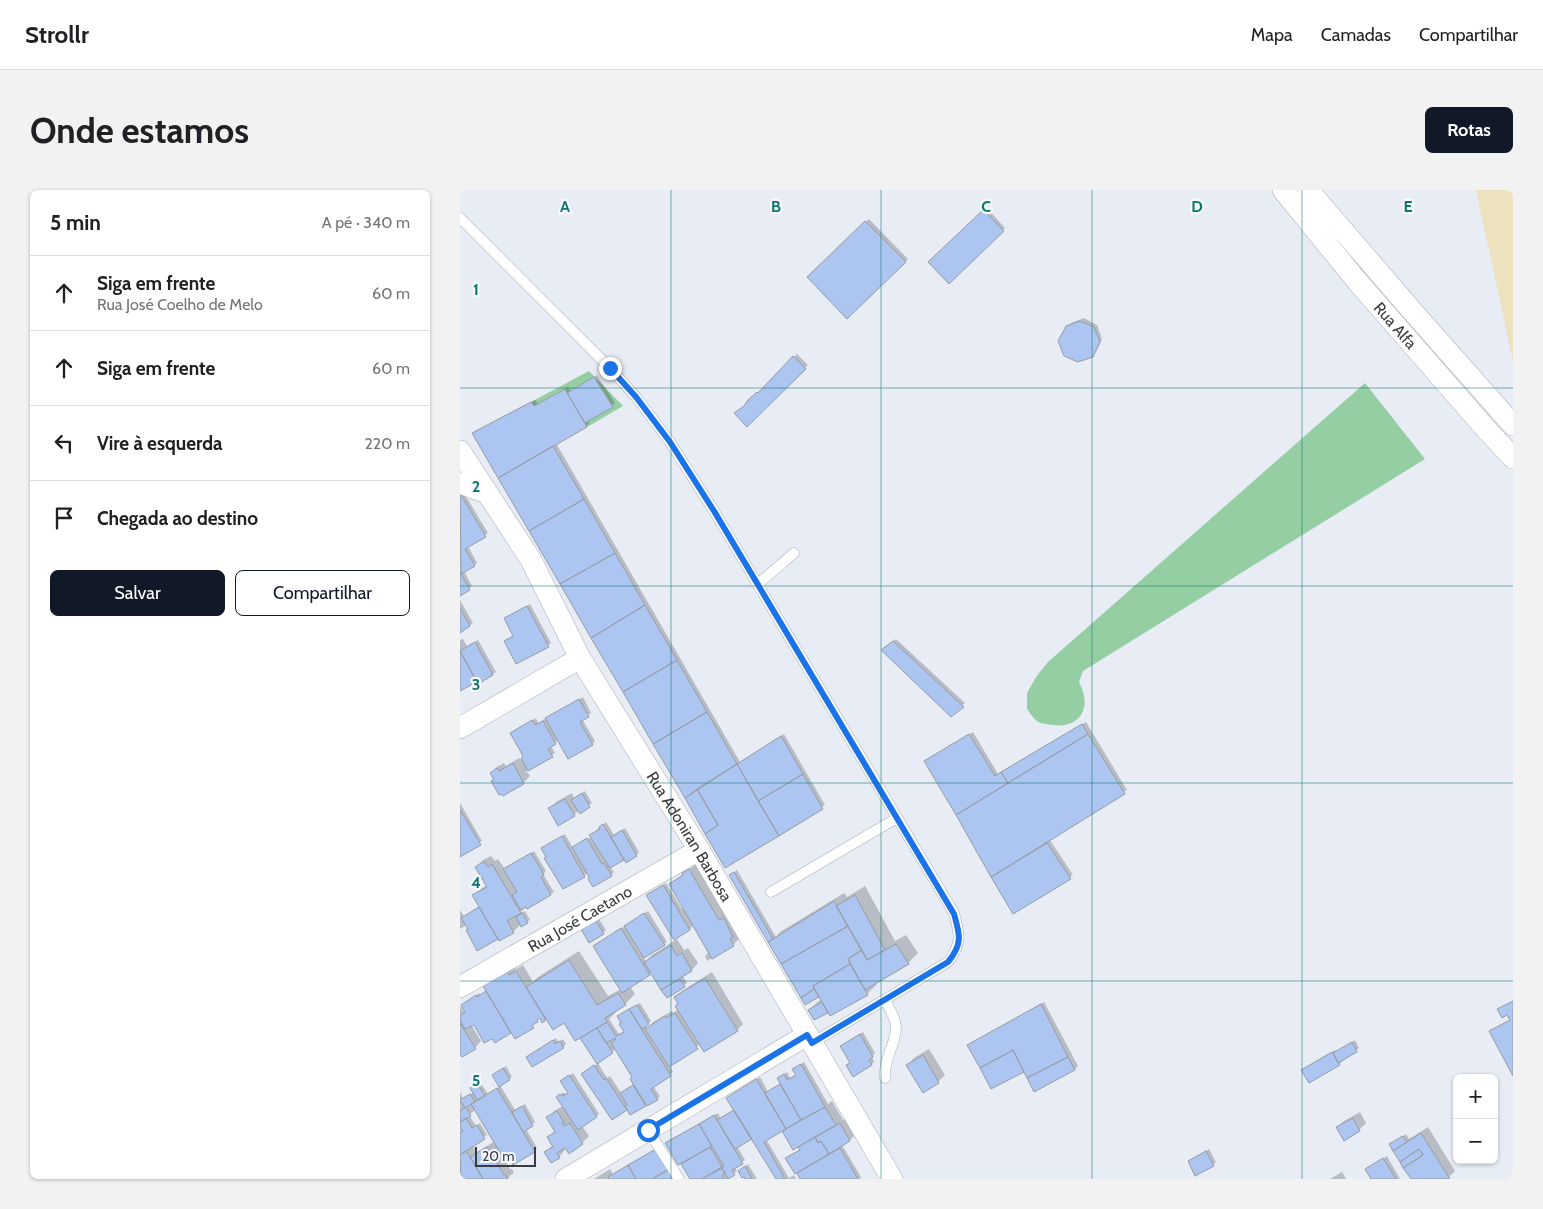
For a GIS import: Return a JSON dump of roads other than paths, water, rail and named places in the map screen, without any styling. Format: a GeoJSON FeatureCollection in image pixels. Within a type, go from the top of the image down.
{"type":"FeatureCollection","features":[{"type":"Feature","properties":{"kind":"street","name":"Rua Alfa"},"geometry":{"type":"LineString","coordinates":[[1295,192],[1414,313],[1513,425]]}},
{"type":"Feature","properties":{"kind":"street","name":"Rua Alfa"},"geometry":{"type":"LineString","coordinates":[[1295,192],[1357,281],[1513,458]]}},
{"type":"Feature","properties":{"kind":"street","name":"Rua Adoniran Barbosa"},"geometry":{"type":"LineString","coordinates":[[462,458],[488,493],[531,560],[580,658],[699,850],[892,1179]]}},
{"type":"Feature","properties":{"kind":"street"},"geometry":{"type":"LineString","coordinates":[[460,483],[488,493]]}},
{"type":"Feature","properties":{"kind":"street"},"geometry":{"type":"LineString","coordinates":[[460,728],[580,658]]}},
{"type":"Feature","properties":{"kind":"street","name":"Rua José Caetano"},"geometry":{"type":"LineString","coordinates":[[460,987],[699,850]]}},
{"type":"Feature","properties":{"kind":"street"},"geometry":{"type":"LineString","coordinates":[[566,1179],[648,1130],[809,1039]]}},
{"type":"Feature","properties":{"kind":"lane"},"geometry":{"type":"LineString","coordinates":[[460,218],[610,368],[636,397],[675,449],[758,584],[954,914],[959,941],[956,952],[948,962],[885,1000],[809,1039]]}},
{"type":"Feature","properties":{"kind":"lane"},"geometry":{"type":"LineString","coordinates":[[758,584],[794,553]]}},
{"type":"Feature","properties":{"kind":"lane"},"geometry":{"type":"LineString","coordinates":[[770,892],[897,818]]}},
{"type":"Feature","properties":{"kind":"lane"},"geometry":{"type":"LineString","coordinates":[[885,1000],[896,1022],[894,1039],[884,1068],[886,1078]]}},
{"type":"Feature","properties":{"kind":"lane"},"geometry":{"type":"LineString","coordinates":[[648,1130],[679,1179]]}}]}
